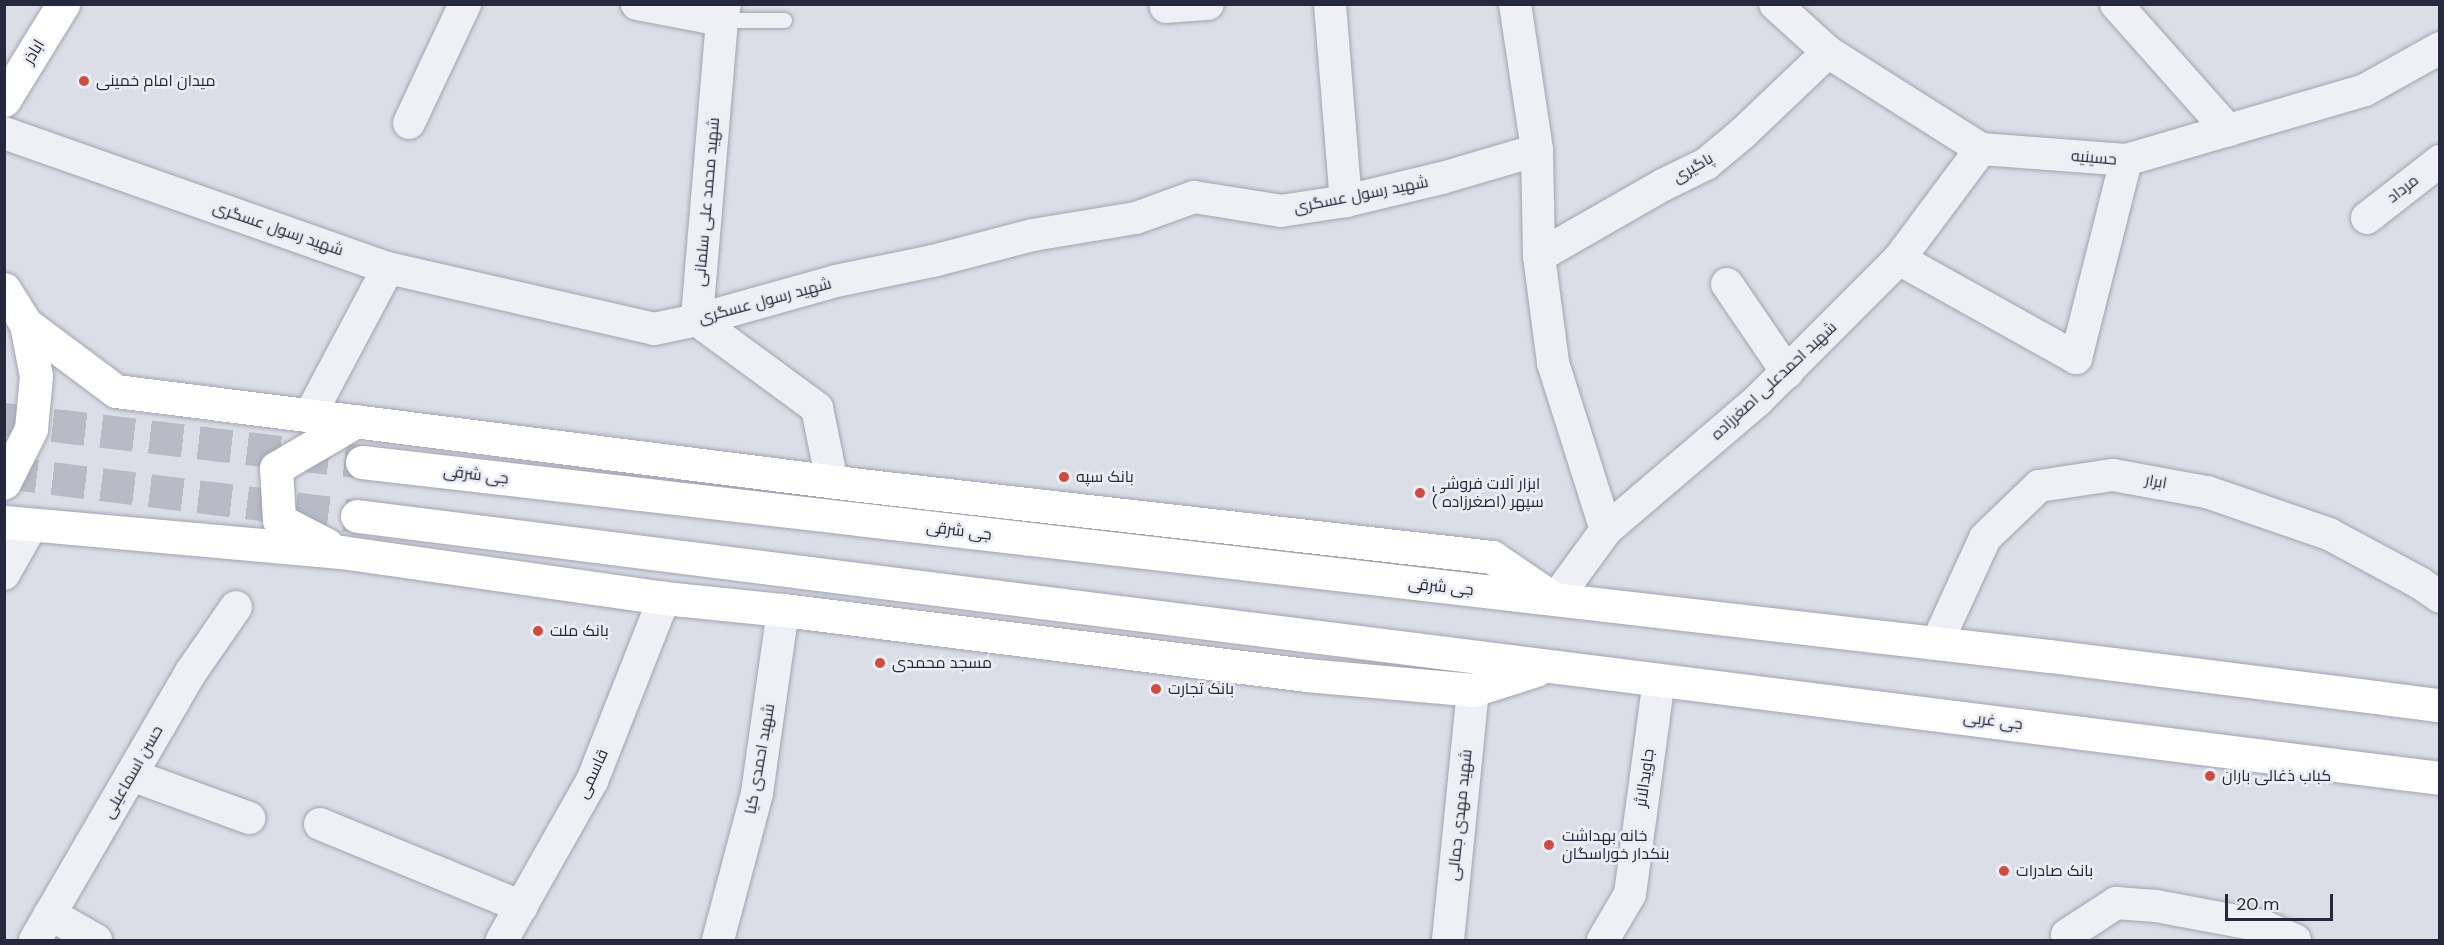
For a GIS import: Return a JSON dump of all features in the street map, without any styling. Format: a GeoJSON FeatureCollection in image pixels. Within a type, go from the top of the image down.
{"type":"FeatureCollection","features":[{"type":"Feature","properties":{"kind":"main road","name":"اباذر"},"geometry":{"type":"LineString","coordinates":[[4,100],[63,4]]}},
{"type":"Feature","properties":{"kind":"main road"},"geometry":{"type":"LineString","coordinates":[[4,289],[26,324],[116,391],[832,482],[1492,557],[1555,600],[1937,643],[2439,705]]}},
{"type":"Feature","properties":{"kind":"main road"},"geometry":{"type":"LineString","coordinates":[[4,483],[31,429],[36,376],[26,324]]}},
{"type":"Feature","properties":{"kind":"main road"},"geometry":{"type":"LineString","coordinates":[[341,552],[279,520],[276,468],[356,421]]}},
{"type":"Feature","properties":{"kind":"main road","name":"جی شرقی"},"geometry":{"type":"LineString","coordinates":[[362,462],[1555,600]]}},
{"type":"Feature","properties":{"kind":"main road"},"geometry":{"type":"LineString","coordinates":[[357,516],[1546,666]]}},
{"type":"Feature","properties":{"kind":"main road"},"geometry":{"type":"LineString","coordinates":[[17,524],[341,552],[664,598],[783,610],[1306,675],[1473,690],[1546,666]]}},
{"type":"Feature","properties":{"kind":"main road","name":"جی غربی"},"geometry":{"type":"LineString","coordinates":[[1546,666],[2439,778]]}},
{"type":"Feature","properties":{"kind":"street"},"geometry":{"type":"LineString","coordinates":[[409,123],[465,4]]}},
{"type":"Feature","properties":{"kind":"street"},"geometry":{"type":"LineString","coordinates":[[637,4],[724,12]]}},
{"type":"Feature","properties":{"kind":"street"},"geometry":{"type":"LineString","coordinates":[[1166,7],[1208,4]]}},
{"type":"Feature","properties":{"kind":"street"},"geometry":{"type":"LineString","coordinates":[[1329,4],[1346,201]]}},
{"type":"Feature","properties":{"kind":"street"},"geometry":{"type":"LineString","coordinates":[[1515,4],[1537,150],[1539,256],[1553,363],[1606,530]]}},
{"type":"Feature","properties":{"kind":"street","name":"حسینیه"},"geometry":{"type":"LineString","coordinates":[[1775,4],[1828,51],[1981,149],[2126,160],[2365,90],[2439,48]]}},
{"type":"Feature","properties":{"kind":"street"},"geometry":{"type":"LineString","coordinates":[[2116,4],[2228,130]]}},
{"type":"Feature","properties":{"kind":"street","name":"شهید محمد علی سلمانی"},"geometry":{"type":"LineString","coordinates":[[697,320],[724,12]]}},
{"type":"Feature","properties":{"kind":"street","name":"پاگیری"},"geometry":{"type":"LineString","coordinates":[[1539,256],[1663,185],[1706,164],[1743,133],[1828,51]]}},
{"type":"Feature","properties":{"kind":"street","name":"شهید رسول عسگری"},"geometry":{"type":"LineString","coordinates":[[4,133],[388,268],[654,328],[697,320],[836,281],[933,261],[1033,235],[1136,218],[1194,197],[1281,211],[1346,201],[1442,178],[1537,150]]}},
{"type":"Feature","properties":{"kind":"street","name":"شهید احمدعلی اصغرزاده"},"geometry":{"type":"LineString","coordinates":[[1555,600],[1606,530],[1757,401],[1899,259],[1981,149]]}},
{"type":"Feature","properties":{"kind":"street"},"geometry":{"type":"LineString","coordinates":[[1899,259],[2076,358],[2126,160]]}},
{"type":"Feature","properties":{"kind":"street","name":"مرداد"},"geometry":{"type":"LineString","coordinates":[[2367,218],[2439,161]]}},
{"type":"Feature","properties":{"kind":"street"},"geometry":{"type":"LineString","coordinates":[[310,415],[388,268]]}},
{"type":"Feature","properties":{"kind":"street"},"geometry":{"type":"LineString","coordinates":[[1727,284],[1786,372]]}},
{"type":"Feature","properties":{"kind":"street"},"geometry":{"type":"LineString","coordinates":[[697,320],[817,408],[832,482]]}},
{"type":"Feature","properties":{"kind":"street","name":"ابرار"},"geometry":{"type":"LineString","coordinates":[[1937,643],[1985,538],[2038,486],[2113,475],[2207,492],[2329,534],[2420,583],[2439,597]]}},
{"type":"Feature","properties":{"kind":"street"},"geometry":{"type":"LineString","coordinates":[[4,574],[17,524]]}},
{"type":"Feature","properties":{"kind":"street","name":"قاسمی"},"geometry":{"type":"LineString","coordinates":[[502,940],[592,781],[664,598]]}},
{"type":"Feature","properties":{"kind":"street","name":"حسن اسماعیلی"},"geometry":{"type":"LineString","coordinates":[[42,927],[191,672],[236,608]]}},
{"type":"Feature","properties":{"kind":"street","name":"شهید احمدی کیا"},"geometry":{"type":"LineString","coordinates":[[718,940],[758,793],[783,610]]}},
{"type":"Feature","properties":{"kind":"street","name":"جاویدالاثر"},"geometry":{"type":"LineString","coordinates":[[1603,940],[1630,894],[1659,680]]}},
{"type":"Feature","properties":{"kind":"street","name":"شهید مهدی جمالی"},"geometry":{"type":"LineString","coordinates":[[1449,940],[1473,690]]}},
{"type":"Feature","properties":{"kind":"street"},"geometry":{"type":"LineString","coordinates":[[131,775],[249,818]]}},
{"type":"Feature","properties":{"kind":"street"},"geometry":{"type":"LineString","coordinates":[[320,824],[522,907]]}},
{"type":"Feature","properties":{"kind":"street"},"geometry":{"type":"LineString","coordinates":[[2067,935],[2116,903],[2156,906],[2295,940]]}},
{"type":"Feature","properties":{"kind":"street"},"geometry":{"type":"LineString","coordinates":[[42,927],[96,940]]}},
{"type":"Feature","properties":{"kind":"lane"},"geometry":{"type":"LineString","coordinates":[[724,12],[784,20]]}},
{"type":"Feature","properties":{"kind":"tunnel"},"geometry":{"type":"LineString","coordinates":[[4,419],[362,462]]}},
{"type":"Feature","properties":{"kind":"tunnel"},"geometry":{"type":"LineString","coordinates":[[4,472],[357,516]]}},
{"type":"Feature","properties":{"kind":"place","name":"میدان امام خمینی"},"geometry":{"type":"Point","coordinates":[84,81]}},
{"type":"Feature","properties":{"kind":"place","name":"بانک سپه"},"geometry":{"type":"Point","coordinates":[1064,477]}},
{"type":"Feature","properties":{"kind":"place","name":"ابزار آلات فروشی سپهر (اصغرزاده )"},"geometry":{"type":"Point","coordinates":[1420,493]}},
{"type":"Feature","properties":{"kind":"place","name":"بانک ملت"},"geometry":{"type":"Point","coordinates":[538,631]}},
{"type":"Feature","properties":{"kind":"place","name":"مسجد محمدی"},"geometry":{"type":"Point","coordinates":[880,663]}},
{"type":"Feature","properties":{"kind":"place","name":"بانک تجارت"},"geometry":{"type":"Point","coordinates":[1156,689]}},
{"type":"Feature","properties":{"kind":"place","name":"کباب ذغالی باران"},"geometry":{"type":"Point","coordinates":[2210,776]}},
{"type":"Feature","properties":{"kind":"place","name":"خانه بهداشت بنکدار خوراسگان"},"geometry":{"type":"Point","coordinates":[1549,845]}},
{"type":"Feature","properties":{"kind":"place","name":"بانک صادرات"},"geometry":{"type":"Point","coordinates":[2004,871]}}]}
